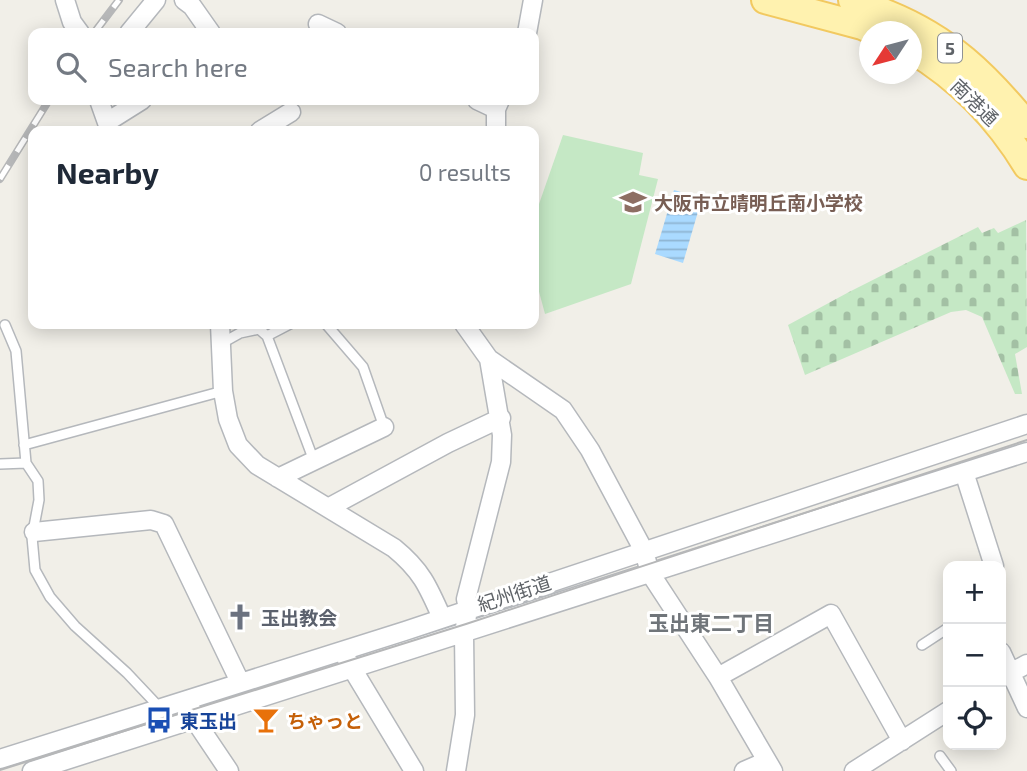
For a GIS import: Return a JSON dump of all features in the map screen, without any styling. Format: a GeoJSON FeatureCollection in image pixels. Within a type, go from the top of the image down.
{"type":"FeatureCollection","features":[{"type":"Feature","properties":{"kind":"main road"},"geometry":{"type":"LineString","coordinates":[[765,0],[859,25]]}},
{"type":"Feature","properties":{"kind":"main road","name":"南港通"},"geometry":{"type":"LineString","coordinates":[[852,0],[908,22],[967,60],[991,82],[1027,125]]}},
{"type":"Feature","properties":{"kind":"main road","name":"南港通"},"geometry":{"type":"LineString","coordinates":[[922,57],[981,104],[1004,131],[1027,166]]}},
{"type":"Feature","properties":{"kind":"street"},"geometry":{"type":"LineString","coordinates":[[65,0],[76,28]]}},
{"type":"Feature","properties":{"kind":"street"},"geometry":{"type":"LineString","coordinates":[[133,28],[156,0]]}},
{"type":"Feature","properties":{"kind":"street"},"geometry":{"type":"LineString","coordinates":[[184,0],[192,6],[207,28]]}},
{"type":"Feature","properties":{"kind":"street"},"geometry":{"type":"LineString","coordinates":[[528,28],[533,0]]}},
{"type":"Feature","properties":{"kind":"street"},"geometry":{"type":"LineString","coordinates":[[318,24],[326,28]]}},
{"type":"Feature","properties":{"kind":"street"},"geometry":{"type":"LineString","coordinates":[[101,105],[109,126]]}},
{"type":"Feature","properties":{"kind":"street"},"geometry":{"type":"LineString","coordinates":[[110,126],[136,105]]}},
{"type":"Feature","properties":{"kind":"street"},"geometry":{"type":"LineString","coordinates":[[496,126],[498,105]]}},
{"type":"Feature","properties":{"kind":"street"},"geometry":{"type":"LineString","coordinates":[[268,126],[291,112]]}},
{"type":"Feature","properties":{"kind":"street"},"geometry":{"type":"LineString","coordinates":[[220,329],[223,391],[228,419],[238,445],[257,465],[394,548],[414,564],[442,618]]}},
{"type":"Feature","properties":{"kind":"street"},"geometry":{"type":"LineString","coordinates":[[468,329],[489,359],[563,410],[590,450],[644,551],[650,573],[718,677],[770,766],[744,771]]}},
{"type":"Feature","properties":{"kind":"street"},"geometry":{"type":"LineString","coordinates":[[456,771],[464,715],[464,634],[468,609],[466,599],[501,462],[501,418],[489,359]]}},
{"type":"Feature","properties":{"kind":"street"},"geometry":{"type":"LineString","coordinates":[[328,508],[501,418]]}},
{"type":"Feature","properties":{"kind":"street","name":"紀州街道"},"geometry":{"type":"LineString","coordinates":[[0,759],[442,618],[1027,424]]}},
{"type":"Feature","properties":{"kind":"street"},"geometry":{"type":"LineString","coordinates":[[278,478],[384,427]]}},
{"type":"Feature","properties":{"kind":"street","name":"紀州街道"},"geometry":{"type":"LineString","coordinates":[[32,771],[1027,452]]}},
{"type":"Feature","properties":{"kind":"street"},"geometry":{"type":"LineString","coordinates":[[964,472],[992,561]]}},
{"type":"Feature","properties":{"kind":"street"},"geometry":{"type":"LineString","coordinates":[[34,532],[151,520],[164,524],[240,682]]}},
{"type":"Feature","properties":{"kind":"street"},"geometry":{"type":"LineString","coordinates":[[718,677],[831,614],[902,741]]}},
{"type":"Feature","properties":{"kind":"street"},"geometry":{"type":"LineString","coordinates":[[342,650],[414,771]]}},
{"type":"Feature","properties":{"kind":"street"},"geometry":{"type":"LineString","coordinates":[[1013,671],[1027,708]]}},
{"type":"Feature","properties":{"kind":"street"},"geometry":{"type":"LineString","coordinates":[[188,699],[194,719],[229,771]]}},
{"type":"Feature","properties":{"kind":"street"},"geometry":{"type":"LineString","coordinates":[[854,771],[943,714]]}},
{"type":"Feature","properties":{"kind":"lane"},"geometry":{"type":"LineString","coordinates":[[5,325],[16,351],[26,463],[38,481],[39,500],[32,537],[36,570],[50,597],[75,626],[127,673],[160,708]]}},
{"type":"Feature","properties":{"kind":"lane"},"geometry":{"type":"LineString","coordinates":[[220,344],[240,333],[259,329],[267,336],[314,461]]}},
{"type":"Feature","properties":{"kind":"lane"},"geometry":{"type":"LineString","coordinates":[[267,336],[280,329]]}},
{"type":"Feature","properties":{"kind":"lane"},"geometry":{"type":"LineString","coordinates":[[330,329],[363,367],[384,427]]}},
{"type":"Feature","properties":{"kind":"lane"},"geometry":{"type":"LineString","coordinates":[[24,445],[223,391]]}},
{"type":"Feature","properties":{"kind":"lane"},"geometry":{"type":"LineString","coordinates":[[0,464],[26,463]]}},
{"type":"Feature","properties":{"kind":"lane"},"geometry":{"type":"LineString","coordinates":[[922,645],[943,631]]}},
{"type":"Feature","properties":{"kind":"lane"},"geometry":{"type":"LineString","coordinates":[[940,756],[951,771]]}},
{"type":"Feature","properties":{"kind":"green space"},"geometry":{"type":"Polygon","coordinates":[[[563,135],[643,153],[639,175],[658,179],[631,284],[545,314],[539,292],[539,204],[563,135]]]}},
{"type":"Feature","properties":{"kind":"green space"},"geometry":{"type":"Polygon","coordinates":[[[1026,220],[1027,347],[1015,354],[1022,394],[1015,394],[982,317],[966,310],[951,312],[805,375],[788,325],[978,227],[982,233],[994,228],[998,233],[1026,220]]]}},
{"type":"Feature","properties":{"kind":"water"},"geometry":{"type":"Polygon","coordinates":[[[674,190],[702,198],[683,263],[655,254],[674,190]]]}},
{"type":"Feature","properties":{"kind":"tram line"},"geometry":{"type":"LineString","coordinates":[[0,770],[466,624],[1027,440]]}},
{"type":"Feature","properties":{"kind":"railway"},"geometry":{"type":"LineString","coordinates":[[98,28],[119,0]]}},
{"type":"Feature","properties":{"kind":"railway"},"geometry":{"type":"LineString","coordinates":[[33,126],[46,105]]}},
{"type":"Feature","properties":{"kind":"railway"},"geometry":{"type":"LineString","coordinates":[[0,179],[28,134]]}},
{"type":"Feature","properties":{"kind":"place","name":"大阪市立晴明丘南小学校"},"geometry":{"type":"Point","coordinates":[633,202]}},
{"type":"Feature","properties":{"kind":"place","name":"玉出教会"},"geometry":{"type":"Point","coordinates":[240,617]}},
{"type":"Feature","properties":{"kind":"place","name":"東玉出"},"geometry":{"type":"Point","coordinates":[159,720]}},
{"type":"Feature","properties":{"kind":"place","name":"ちゃっと"},"geometry":{"type":"Point","coordinates":[266,720]}},
{"type":"Feature","properties":{"kind":"district","name":"玉出東二丁目"},"geometry":{"type":"Point","coordinates":[711,622]}}]}
